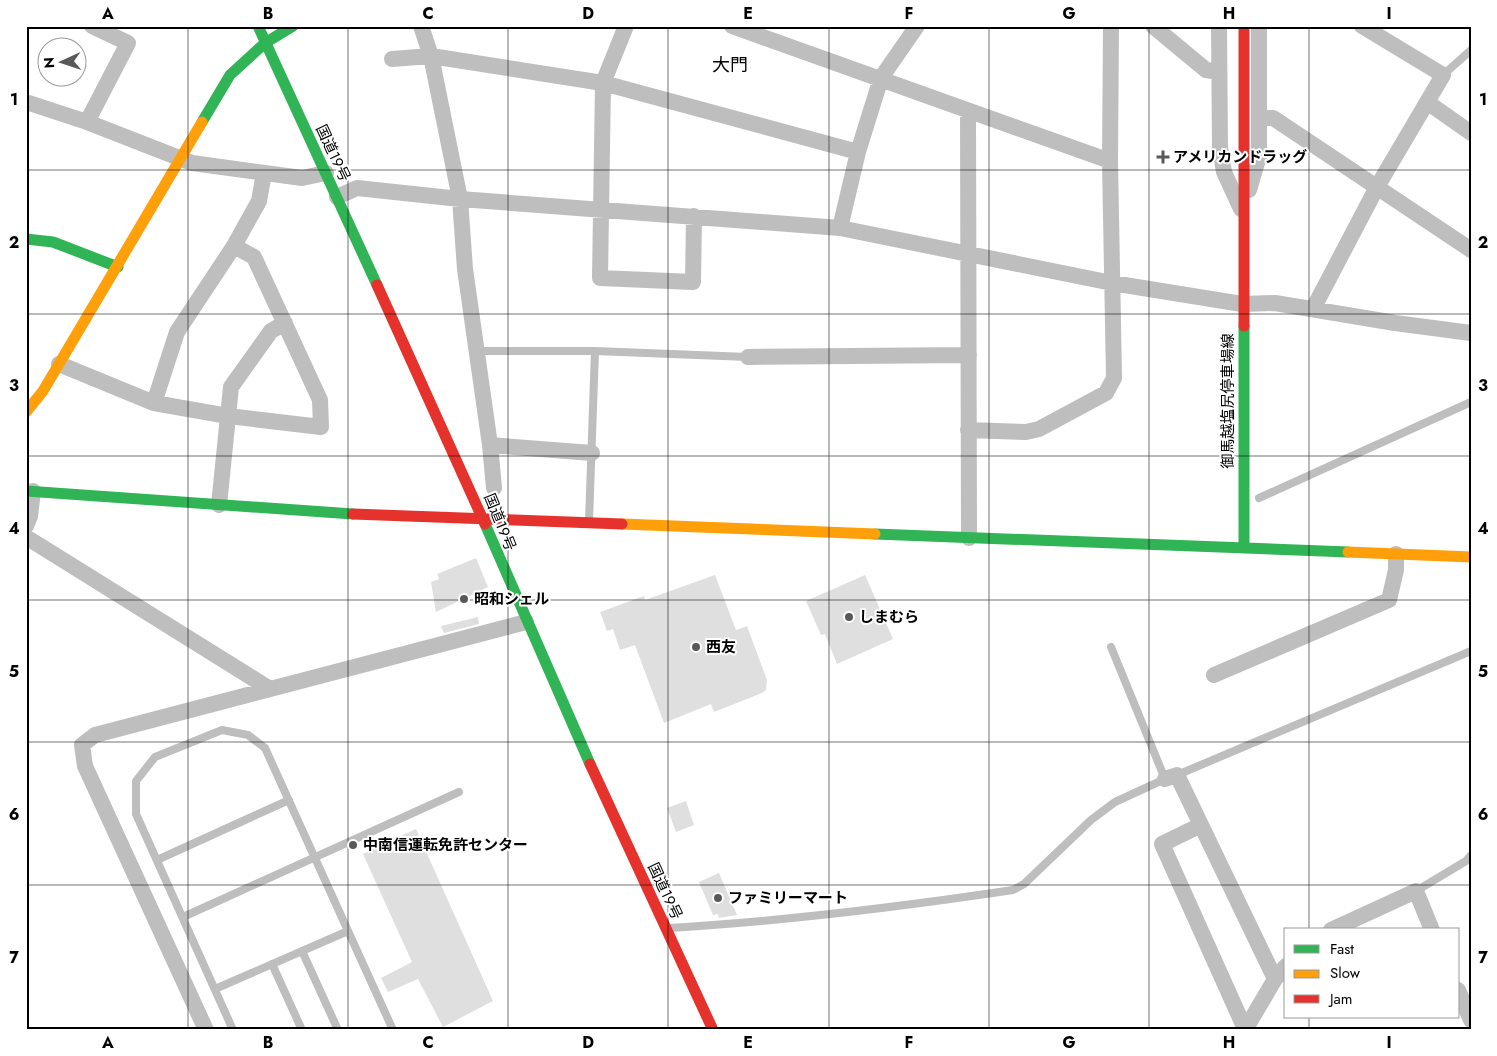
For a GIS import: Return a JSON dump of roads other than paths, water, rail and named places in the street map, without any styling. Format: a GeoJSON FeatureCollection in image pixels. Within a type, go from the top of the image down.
{"type":"FeatureCollection","features":[{"type":"Feature","properties":{"kind":"main road","name":"国道19号"},"geometry":{"type":"LineString","coordinates":[[258,26],[483,519],[526,622],[713,1030]]}},
{"type":"Feature","properties":{"kind":"main road"},"geometry":{"type":"LineString","coordinates":[[26,412],[43,391],[230,75],[265,42],[293,26]]}},
{"type":"Feature","properties":{"kind":"main road","name":"御馬越塩尻停車場線"},"geometry":{"type":"LineString","coordinates":[[1244,26],[1242,211],[1244,548]]}},
{"type":"Feature","properties":{"kind":"main road"},"geometry":{"type":"LineString","coordinates":[[26,239],[54,242],[118,267]]}},
{"type":"Feature","properties":{"kind":"main road"},"geometry":{"type":"LineString","coordinates":[[29,491],[312,512],[1471,557]]}},
{"type":"Feature","properties":{"kind":"street"},"geometry":{"type":"LineString","coordinates":[[87,122],[128,44],[92,26]]}},
{"type":"Feature","properties":{"kind":"street"},"geometry":{"type":"LineString","coordinates":[[421,26],[431,56],[460,198],[465,269],[490,445],[494,488]]}},
{"type":"Feature","properties":{"kind":"street"},"geometry":{"type":"LineString","coordinates":[[626,26],[603,83],[600,278],[693,282],[694,216]]}},
{"type":"Feature","properties":{"kind":"street"},"geometry":{"type":"LineString","coordinates":[[733,26],[1110,161]]}},
{"type":"Feature","properties":{"kind":"street"},"geometry":{"type":"LineString","coordinates":[[840,228],[858,152],[881,78],[917,26]]}},
{"type":"Feature","properties":{"kind":"street"},"geometry":{"type":"LineString","coordinates":[[968,430],[1026,432],[1039,429],[1106,393],[1114,378],[1110,161],[1111,26]]}},
{"type":"Feature","properties":{"kind":"street"},"geometry":{"type":"LineString","coordinates":[[1153,26],[1206,70],[1219,72]]}},
{"type":"Feature","properties":{"kind":"street"},"geometry":{"type":"LineString","coordinates":[[1219,26],[1220,147],[1224,172],[1242,211]]}},
{"type":"Feature","properties":{"kind":"street"},"geometry":{"type":"LineString","coordinates":[[1242,211],[1259,156],[1259,26]]}},
{"type":"Feature","properties":{"kind":"street"},"geometry":{"type":"LineString","coordinates":[[1313,308],[1377,186],[1443,75],[1362,26]]}},
{"type":"Feature","properties":{"kind":"street"},"geometry":{"type":"LineString","coordinates":[[392,60],[431,56],[603,83],[858,152]]}},
{"type":"Feature","properties":{"kind":"street"},"geometry":{"type":"LineString","coordinates":[[26,102],[87,122],[192,163],[302,178],[326,173]]}},
{"type":"Feature","properties":{"kind":"street"},"geometry":{"type":"LineString","coordinates":[[1427,102],[1471,133]]}},
{"type":"Feature","properties":{"kind":"street"},"geometry":{"type":"LineString","coordinates":[[968,110],[969,538]]}},
{"type":"Feature","properties":{"kind":"street"},"geometry":{"type":"LineString","coordinates":[[1260,117],[1273,118],[1471,250]]}},
{"type":"Feature","properties":{"kind":"street"},"geometry":{"type":"LineString","coordinates":[[154,403],[177,332],[234,246],[259,201],[264,173]]}},
{"type":"Feature","properties":{"kind":"street"},"geometry":{"type":"LineString","coordinates":[[337,197],[358,188],[460,198],[840,228],[1112,283],[1242,304],[1275,303],[1313,308],[1394,323],[1471,333]]}},
{"type":"Feature","properties":{"kind":"street"},"geometry":{"type":"LineString","coordinates":[[59,364],[154,403],[228,416],[321,427],[320,400],[254,257],[234,246]]}},
{"type":"Feature","properties":{"kind":"street"},"geometry":{"type":"LineString","coordinates":[[219,504],[231,388],[271,331],[285,322]]}},
{"type":"Feature","properties":{"kind":"street"},"geometry":{"type":"LineString","coordinates":[[748,357],[969,355]]}},
{"type":"Feature","properties":{"kind":"street"},"geometry":{"type":"LineString","coordinates":[[490,445],[592,452]]}},
{"type":"Feature","properties":{"kind":"street"},"geometry":{"type":"LineString","coordinates":[[26,526],[30,516],[29,491]]}},
{"type":"Feature","properties":{"kind":"street"},"geometry":{"type":"LineString","coordinates":[[26,538],[270,689]]}},
{"type":"Feature","properties":{"kind":"street"},"geometry":{"type":"LineString","coordinates":[[1214,674],[1389,600],[1396,570],[1396,554]]}},
{"type":"Feature","properties":{"kind":"street"},"geometry":{"type":"LineString","coordinates":[[206,1030],[85,766],[82,745],[94,735],[526,622]]}},
{"type":"Feature","properties":{"kind":"street"},"geometry":{"type":"LineString","coordinates":[[1171,777],[1201,825],[1275,979]]}},
{"type":"Feature","properties":{"kind":"street"},"geometry":{"type":"LineString","coordinates":[[1201,825],[1162,844],[1245,1029]]}},
{"type":"Feature","properties":{"kind":"street"},"geometry":{"type":"LineString","coordinates":[[1335,928],[1416,891],[1431,928]]}},
{"type":"Feature","properties":{"kind":"street"},"geometry":{"type":"LineString","coordinates":[[1245,1029],[1275,979],[1284,968]]}},
{"type":"Feature","properties":{"kind":"street"},"geometry":{"type":"LineString","coordinates":[[1460,995],[1471,1020]]}},
{"type":"Feature","properties":{"kind":"lane"},"geometry":{"type":"LineString","coordinates":[[1443,75],[1471,50]]}},
{"type":"Feature","properties":{"kind":"lane"},"geometry":{"type":"LineString","coordinates":[[476,350],[595,351],[748,357]]}},
{"type":"Feature","properties":{"kind":"lane"},"geometry":{"type":"LineString","coordinates":[[589,524],[595,351]]}},
{"type":"Feature","properties":{"kind":"lane"},"geometry":{"type":"LineString","coordinates":[[1259,498],[1471,402]]}},
{"type":"Feature","properties":{"kind":"lane"},"geometry":{"type":"LineString","coordinates":[[1111,647],[1171,777]]}},
{"type":"Feature","properties":{"kind":"lane"},"geometry":{"type":"LineString","coordinates":[[666,928],[728,924],[902,906],[1013,890],[1034,876],[1091,820],[1115,802],[1471,651]]}},
{"type":"Feature","properties":{"kind":"lane"},"geometry":{"type":"LineString","coordinates":[[233,1030],[136,814],[135,797],[136,781],[155,757],[222,730],[248,735],[265,748],[393,1030]]}},
{"type":"Feature","properties":{"kind":"lane"},"geometry":{"type":"LineString","coordinates":[[183,917],[459,792]]}},
{"type":"Feature","properties":{"kind":"lane"},"geometry":{"type":"LineString","coordinates":[[157,860],[289,800]]}},
{"type":"Feature","properties":{"kind":"lane"},"geometry":{"type":"LineString","coordinates":[[1416,891],[1471,855]]}},
{"type":"Feature","properties":{"kind":"lane"},"geometry":{"type":"LineString","coordinates":[[215,990],[348,930]]}},
{"type":"Feature","properties":{"kind":"lane"},"geometry":{"type":"LineString","coordinates":[[302,951],[338,1030]]}},
{"type":"Feature","properties":{"kind":"lane"},"geometry":{"type":"LineString","coordinates":[[272,964],[302,1030]]}},
{"type":"Feature","properties":{"kind":"place","name":"アメリカンドラッグ"},"geometry":{"type":"Point","coordinates":[1163,157]}},
{"type":"Feature","properties":{"kind":"place","name":"昭和シェル"},"geometry":{"type":"Point","coordinates":[464,599]}},
{"type":"Feature","properties":{"kind":"place","name":"しまむら"},"geometry":{"type":"Point","coordinates":[849,617]}},
{"type":"Feature","properties":{"kind":"place","name":"西友"},"geometry":{"type":"Point","coordinates":[696,647]}},
{"type":"Feature","properties":{"kind":"place","name":"中南信運転免許センター"},"geometry":{"type":"Point","coordinates":[353,845]}},
{"type":"Feature","properties":{"kind":"place","name":"ファミリーマート"},"geometry":{"type":"Point","coordinates":[718,898]}},
{"type":"Feature","properties":{"kind":"district","name":"大門"},"geometry":{"type":"Point","coordinates":[730,65]}}]}
